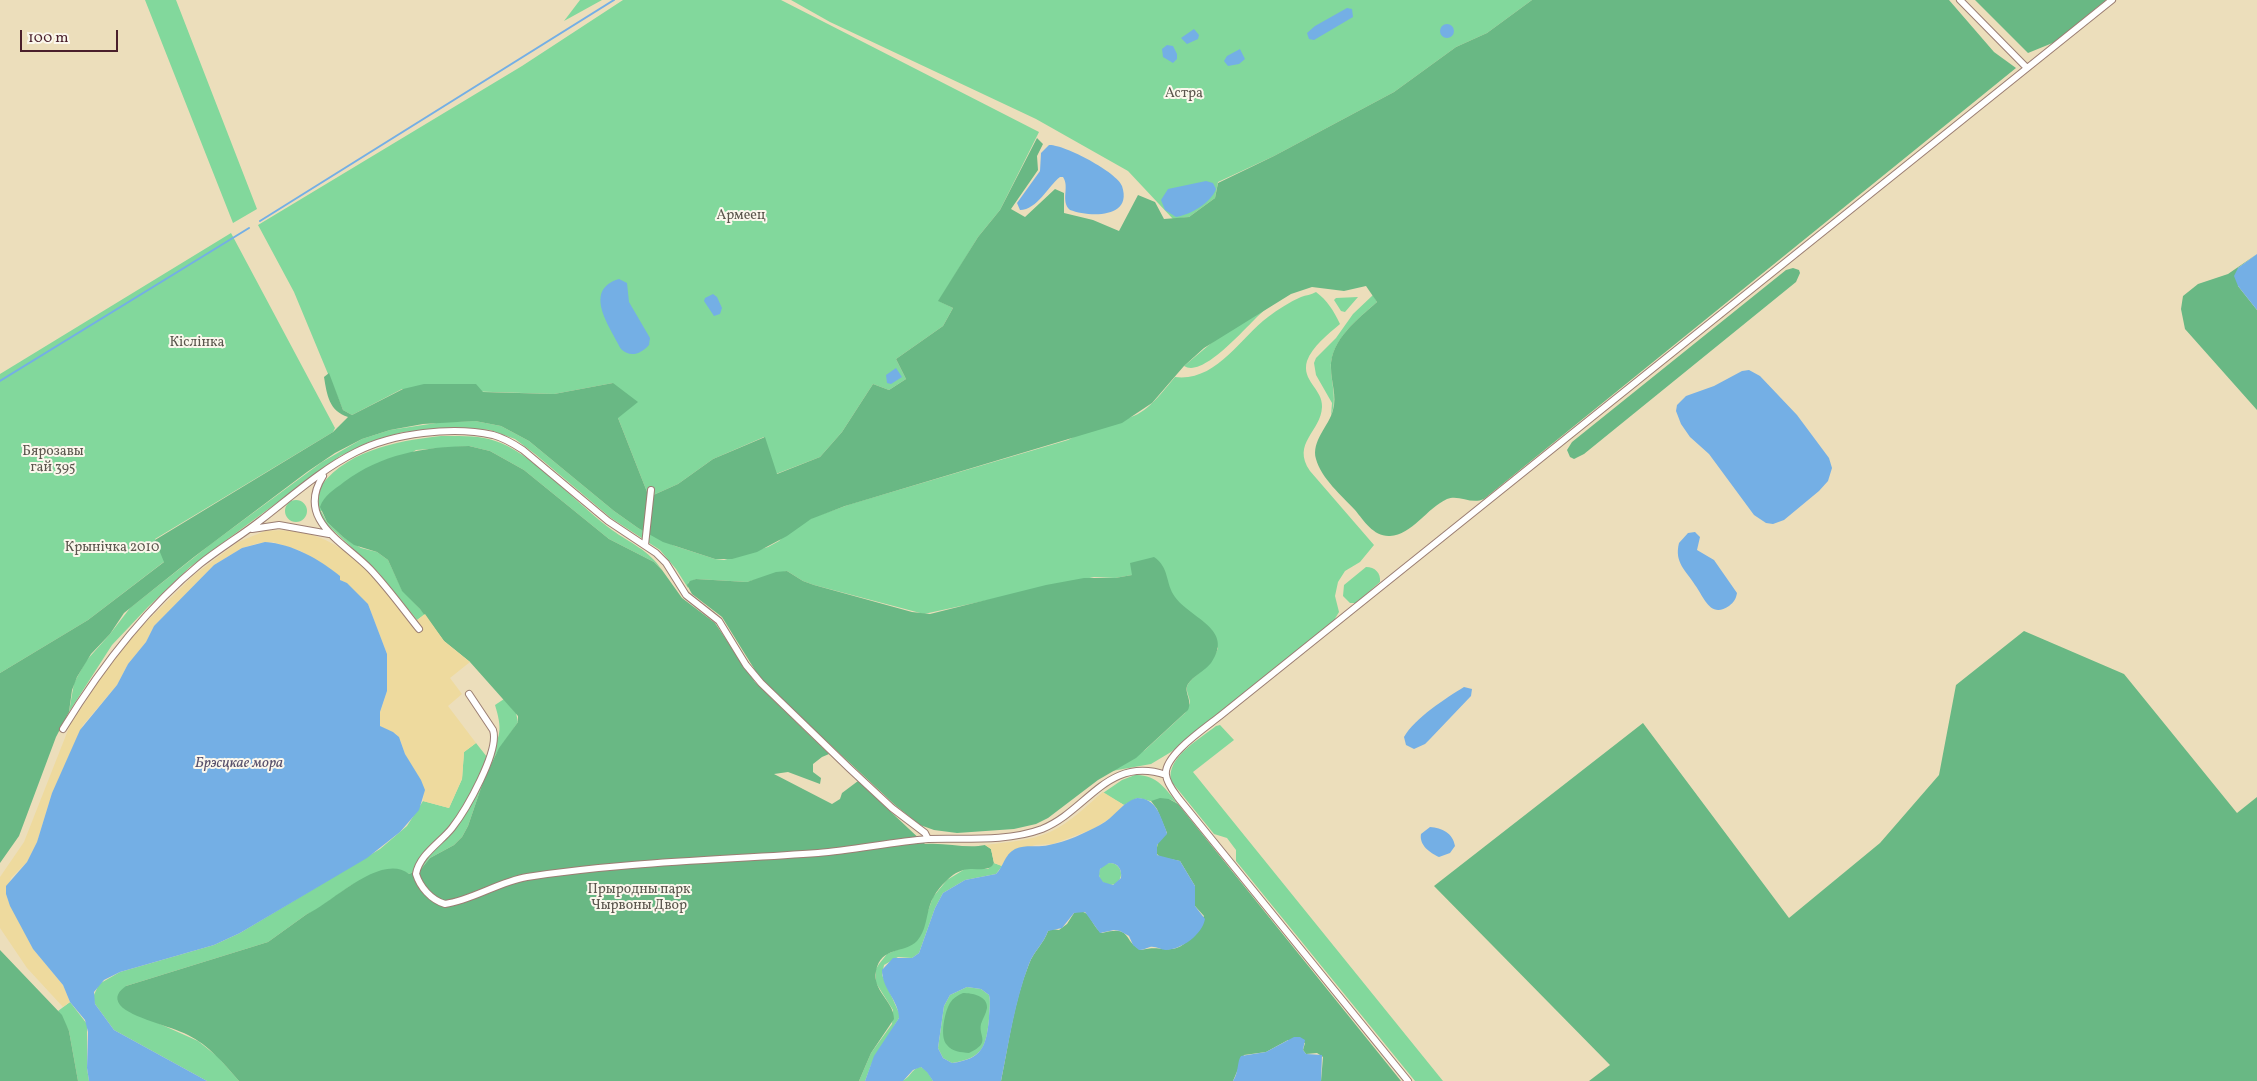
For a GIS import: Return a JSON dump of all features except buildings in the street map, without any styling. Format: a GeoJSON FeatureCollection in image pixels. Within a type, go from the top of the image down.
{"type":"FeatureCollection","features":[{"type":"Feature","properties":{"kind":"street"},"geometry":{"type":"LineString","coordinates":[[1960,0],[2028,68]]}},
{"type":"Feature","properties":{"kind":"street"},"geometry":{"type":"LineString","coordinates":[[1408,1081],[1180,799],[1166,775],[1167,766],[1172,756],[2112,0]]}},
{"type":"Feature","properties":{"kind":"street"},"geometry":{"type":"LineString","coordinates":[[64,729],[105,664],[144,618],[195,568],[247,531],[285,500],[356,452],[395,439],[440,432],[477,433],[495,436],[523,450],[608,521],[645,545],[666,563],[686,595],[719,621],[746,664],[761,683],[892,808],[925,833],[928,839]]}},
{"type":"Feature","properties":{"kind":"street"},"geometry":{"type":"LineString","coordinates":[[325,472],[316,488],[314,504],[319,520],[329,534],[369,568],[419,629]]}},
{"type":"Feature","properties":{"kind":"street"},"geometry":{"type":"LineString","coordinates":[[645,545],[651,490]]}},
{"type":"Feature","properties":{"kind":"street"},"geometry":{"type":"LineString","coordinates":[[247,531],[264,526],[279,525],[329,534]]}},
{"type":"Feature","properties":{"kind":"street"},"geometry":{"type":"LineString","coordinates":[[469,694],[493,730],[495,735],[494,749],[459,818],[424,857],[416,874],[419,882],[432,897],[445,904],[514,880],[548,874],[674,862],[826,852],[928,839],[989,838],[1031,832],[1056,821],[1114,778],[1140,770],[1166,775]]}},
{"type":"Feature","properties":{"kind":"green space"},"geometry":{"type":"Polygon","coordinates":[[[145,0],[176,0],[257,209],[233,223],[145,0]]]}},
{"type":"Feature","properties":{"kind":"green space"},"geometry":{"type":"Polygon","coordinates":[[[580,0],[602,0],[564,21],[580,0]]]}},
{"type":"Feature","properties":{"kind":"green space","name":"Армеец"},"geometry":{"type":"Polygon","coordinates":[[[623,0],[781,0],[1039,132],[1000,210],[978,237],[939,301],[953,308],[943,326],[896,359],[906,379],[889,390],[873,384],[842,432],[820,457],[776,474],[764,437],[713,459],[678,484],[649,497],[618,418],[613,383],[554,394],[402,389],[352,415],[343,410],[294,292],[258,225],[522,66],[623,0]]]}},
{"type":"Feature","properties":{"kind":"green space","name":"Астра"},"geometry":{"type":"Polygon","coordinates":[[[791,0],[1532,0],[1487,33],[1456,47],[1394,92],[1274,156],[1218,182],[1215,198],[1189,217],[1173,219],[1128,171],[1036,119],[830,22],[791,0]]]}},
{"type":"Feature","properties":{"kind":"green space"},"geometry":{"type":"Polygon","coordinates":[[[1532,0],[1949,0],[1994,52],[2016,68],[1484,499],[1474,501],[1456,498],[1447,499],[1405,531],[1390,536],[1379,534],[1370,528],[1338,493],[1322,473],[1315,452],[1318,440],[1331,416],[1334,405],[1331,368],[1335,348],[1346,331],[1377,302],[1366,286],[1344,291],[1312,287],[1291,294],[1204,348],[1184,366],[1152,403],[1122,423],[845,506],[811,519],[787,536],[757,552],[732,559],[715,559],[663,542],[638,528],[614,511],[529,441],[501,426],[475,421],[423,424],[390,430],[362,439],[335,453],[307,472],[194,557],[124,613],[110,634],[91,654],[77,677],[72,690],[69,712],[56,737],[19,836],[0,863],[0,673],[88,620],[164,562],[155,540],[333,432],[348,417],[337,411],[330,402],[324,377],[329,373],[343,410],[352,415],[403,389],[424,384],[476,384],[483,392],[554,394],[613,383],[638,402],[618,418],[649,497],[678,484],[713,459],[765,437],[777,474],[820,457],[842,432],[873,384],[889,390],[906,379],[896,359],[943,326],[953,308],[938,301],[978,237],[1000,210],[1037,138],[1043,144],[1037,156],[1038,170],[1011,209],[1025,217],[1055,189],[1064,193],[1064,213],[1093,220],[1119,231],[1138,195],[1155,202],[1164,219],[1189,217],[1215,198],[1218,183],[1274,156],[1394,92],[1456,47],[1487,33],[1532,0]]]}},
{"type":"Feature","properties":{"kind":"green space"},"geometry":{"type":"Polygon","coordinates":[[[1975,0],[2106,0],[2055,42],[2028,53],[1975,0]]]}},
{"type":"Feature","properties":{"kind":"green space"},"geometry":{"type":"Polygon","coordinates":[[[231,233],[335,428],[333,432],[155,539],[165,561],[88,620],[0,673],[0,374],[231,233]]]}},
{"type":"Feature","properties":{"kind":"green space"},"geometry":{"type":"Polygon","coordinates":[[[2257,254],[2238,268],[2238,286],[2257,310],[2257,410],[2185,329],[2181,309],[2183,296],[2198,284],[2228,274],[2257,254]]]}},
{"type":"Feature","properties":{"kind":"green space"},"geometry":{"type":"Polygon","coordinates":[[[1793,268],[1799,270],[1800,273],[1796,282],[1584,454],[1574,459],[1570,457],[1567,450],[1572,442],[1786,270],[1793,268]]]}},
{"type":"Feature","properties":{"kind":"green space"},"geometry":{"type":"Polygon","coordinates":[[[1316,292],[1330,306],[1340,324],[1316,346],[1307,361],[1307,374],[1319,395],[1322,407],[1317,424],[1305,445],[1305,461],[1310,471],[1374,545],[1360,562],[1345,571],[1338,582],[1335,596],[1339,612],[1333,622],[1171,752],[1151,764],[1112,771],[1145,750],[1185,713],[1190,703],[1187,689],[1188,684],[1211,661],[1218,648],[1132,575],[1115,578],[1094,577],[924,614],[814,585],[803,581],[787,571],[747,582],[696,579],[688,583],[688,588],[676,569],[660,550],[611,518],[515,439],[490,430],[466,428],[403,432],[369,442],[340,456],[190,567],[112,645],[69,712],[74,683],[86,661],[130,608],[211,544],[322,462],[362,439],[390,430],[443,422],[475,421],[501,426],[529,441],[614,511],[638,528],[675,546],[715,559],[724,560],[768,547],[779,541],[789,530],[814,517],[851,504],[1068,440],[1138,414],[1155,400],[1175,377],[1190,377],[1203,373],[1215,366],[1272,314],[1301,297],[1316,292]]]}},
{"type":"Feature","properties":{"kind":"green space"},"geometry":{"type":"Polygon","coordinates":[[[1373,295],[1377,302],[1346,332],[1335,350],[1331,370],[1334,399],[1331,416],[1332,403],[1316,375],[1314,363],[1316,358],[1336,338],[1353,314],[1373,295]]]}},
{"type":"Feature","properties":{"kind":"green space"},"geometry":{"type":"Polygon","coordinates":[[[1358,297],[1345,312],[1341,311],[1334,300],[1336,298],[1358,297]]]}},
{"type":"Feature","properties":{"kind":"green space"},"geometry":{"type":"Polygon","coordinates":[[[1267,308],[1215,357],[1193,368],[1184,366],[1215,340],[1267,308]]]}},
{"type":"Feature","properties":{"kind":"green space"},"geometry":{"type":"Polygon","coordinates":[[[441,436],[472,436],[494,440],[515,450],[543,471],[599,520],[645,552],[662,570],[654,562],[609,539],[524,470],[490,451],[469,446],[416,450],[321,511],[327,522],[343,537],[361,548],[377,552],[388,560],[402,590],[425,614],[417,620],[378,572],[321,519],[316,493],[340,467],[355,458],[388,445],[441,436]]]}},
{"type":"Feature","properties":{"kind":"green space","name":"Прыродны парк Чырвоны Двор"},"geometry":{"type":"Polygon","coordinates":[[[469,446],[490,451],[524,470],[609,539],[654,562],[682,598],[715,623],[755,682],[829,754],[813,764],[813,772],[821,778],[820,784],[788,772],[774,774],[832,804],[840,799],[842,793],[858,781],[925,844],[985,845],[991,849],[994,863],[992,866],[984,869],[959,871],[949,878],[934,896],[924,928],[917,941],[906,948],[888,954],[879,963],[876,971],[877,984],[891,1007],[894,1019],[871,1053],[859,1081],[239,1081],[216,1055],[196,1039],[133,1014],[125,1010],[118,1002],[118,994],[126,986],[268,942],[307,914],[371,874],[385,869],[398,869],[409,874],[421,869],[430,858],[454,845],[462,837],[468,826],[484,779],[499,748],[518,722],[518,716],[470,662],[444,641],[420,609],[402,591],[388,560],[377,552],[354,545],[343,537],[327,522],[320,507],[324,499],[333,490],[358,472],[373,465],[419,450],[469,446]]]}},
{"type":"Feature","properties":{"kind":"green space"},"geometry":{"type":"Polygon","coordinates":[[[296,500],[306,507],[307,511],[300,521],[296,522],[286,515],[285,511],[292,501],[296,500]]]}},
{"type":"Feature","properties":{"kind":"green space"},"geometry":{"type":"Polygon","coordinates":[[[1154,557],[1163,566],[1175,597],[1208,626],[1218,641],[1217,651],[1211,663],[1188,684],[1188,710],[1136,758],[1098,780],[1048,818],[1036,824],[1014,829],[957,833],[934,830],[920,825],[895,805],[779,697],[758,675],[722,617],[692,594],[687,585],[690,581],[696,579],[747,582],[776,572],[787,571],[803,581],[814,585],[912,612],[930,614],[1046,585],[1084,578],[1115,578],[1132,575],[1130,563],[1154,557]]]}},
{"type":"Feature","properties":{"kind":"green space"},"geometry":{"type":"Polygon","coordinates":[[[1366,567],[1377,571],[1380,576],[1380,582],[1356,603],[1350,603],[1343,596],[1344,585],[1366,567]]]}},
{"type":"Feature","properties":{"kind":"green space"},"geometry":{"type":"Polygon","coordinates":[[[2024,631],[2124,674],[2237,813],[2257,797],[2257,1081],[1589,1081],[1610,1065],[1434,886],[1643,723],[1789,918],[1880,843],[1939,775],[1956,685],[2024,631]]]}},
{"type":"Feature","properties":{"kind":"green space"},"geometry":{"type":"Polygon","coordinates":[[[504,699],[516,713],[518,722],[496,754],[482,785],[468,826],[462,837],[454,845],[430,858],[421,869],[409,874],[394,869],[369,876],[350,886],[315,911],[307,914],[268,942],[126,986],[124,1008],[198,1041],[218,1057],[239,1081],[207,1081],[114,1030],[95,1004],[93,997],[99,984],[120,972],[214,945],[240,933],[380,849],[407,826],[423,801],[449,808],[462,779],[464,752],[476,743],[487,757],[496,744],[500,727],[495,705],[504,699]]]}},
{"type":"Feature","properties":{"kind":"green space"},"geometry":{"type":"Polygon","coordinates":[[[1220,725],[1234,740],[1193,772],[1443,1081],[1415,1081],[1236,861],[1236,850],[1227,838],[1214,834],[1171,781],[1171,772],[1179,756],[1193,743],[1220,725]]]}},
{"type":"Feature","properties":{"kind":"green space"},"geometry":{"type":"Polygon","coordinates":[[[1135,775],[1142,775],[1155,780],[1165,788],[1178,804],[1170,799],[1150,801],[1137,798],[1124,805],[1103,793],[1122,780],[1135,775]]]}},
{"type":"Feature","properties":{"kind":"green space"},"geometry":{"type":"Polygon","coordinates":[[[1160,798],[1169,799],[1178,804],[1401,1081],[1321,1081],[1323,1057],[1317,1053],[1306,1054],[1303,1050],[1305,1043],[1288,1040],[1266,1052],[1244,1055],[1233,1081],[1001,1081],[1019,992],[1031,959],[1048,931],[1052,929],[1059,930],[1067,924],[1074,913],[1084,912],[1102,933],[1112,931],[1123,932],[1141,950],[1152,948],[1172,949],[1189,940],[1201,922],[1204,916],[1195,906],[1195,886],[1180,861],[1160,857],[1156,853],[1158,842],[1167,833],[1157,809],[1151,801],[1160,798]]]}},
{"type":"Feature","properties":{"kind":"green space"},"geometry":{"type":"Polygon","coordinates":[[[994,863],[1002,866],[996,874],[965,880],[943,893],[935,908],[919,953],[912,958],[898,957],[884,965],[882,975],[899,1013],[899,1018],[871,1065],[865,1081],[859,1081],[871,1053],[892,1024],[893,1010],[876,983],[876,969],[879,964],[887,954],[899,949],[928,911],[933,897],[947,880],[965,869],[988,869],[994,863]]]}},
{"type":"Feature","properties":{"kind":"green space"},"geometry":{"type":"Polygon","coordinates":[[[1110,863],[1118,866],[1121,874],[1118,882],[1110,885],[1102,882],[1099,874],[1102,866],[1110,863]]]}},
{"type":"Feature","properties":{"kind":"green space"},"geometry":{"type":"Polygon","coordinates":[[[0,950],[62,1015],[69,1031],[78,1081],[0,1081],[0,950]]]}},
{"type":"Feature","properties":{"kind":"green space"},"geometry":{"type":"Polygon","coordinates":[[[967,987],[981,989],[989,995],[989,1019],[986,1037],[981,1050],[977,1054],[962,1061],[952,1063],[943,1058],[938,1048],[944,1006],[950,995],[967,987]]]}},
{"type":"Feature","properties":{"kind":"green space"},"geometry":{"type":"Polygon","coordinates":[[[963,993],[979,996],[987,1004],[987,1010],[981,1024],[982,1042],[980,1046],[969,1053],[951,1049],[943,1036],[948,1007],[954,998],[963,993]]]}},
{"type":"Feature","properties":{"kind":"green space"},"geometry":{"type":"Polygon","coordinates":[[[70,1002],[87,1024],[87,1068],[89,1081],[78,1081],[69,1031],[58,1011],[70,1002]]]}},
{"type":"Feature","properties":{"kind":"green space"},"geometry":{"type":"Polygon","coordinates":[[[921,1067],[927,1071],[933,1081],[900,1081],[906,1079],[915,1069],[921,1067]]]}},
{"type":"Feature","properties":{"kind":"sand"},"geometry":{"type":"Polygon","coordinates":[[[265,531],[291,531],[313,535],[333,544],[351,556],[367,571],[382,587],[411,625],[425,614],[444,641],[470,662],[450,678],[462,694],[448,706],[476,743],[464,752],[462,779],[449,808],[423,801],[424,794],[421,782],[405,754],[399,737],[380,726],[380,712],[387,691],[387,654],[368,604],[340,580],[340,576],[301,551],[273,542],[259,543],[242,548],[214,565],[154,626],[146,642],[128,664],[117,685],[83,725],[52,793],[37,842],[27,862],[11,878],[6,894],[8,900],[33,949],[63,985],[70,1002],[63,1007],[27,968],[0,928],[0,877],[24,842],[70,725],[106,670],[140,628],[194,575],[238,542],[265,531]]]}},
{"type":"Feature","properties":{"kind":"sand"},"geometry":{"type":"Polygon","coordinates":[[[1103,792],[1124,805],[1114,816],[1093,829],[1053,844],[1035,845],[1008,855],[1002,866],[994,863],[991,849],[985,845],[1026,839],[1050,832],[1071,819],[1103,792]]]}},
{"type":"Feature","properties":{"kind":"water"},"geometry":{"type":"Polygon","coordinates":[[[1347,8],[1352,9],[1353,17],[1314,40],[1309,39],[1307,33],[1315,26],[1347,8]]]}},
{"type":"Feature","properties":{"kind":"water"},"geometry":{"type":"Polygon","coordinates":[[[1447,24],[1452,26],[1454,31],[1452,36],[1447,38],[1442,36],[1440,31],[1442,26],[1447,24]]]}},
{"type":"Feature","properties":{"kind":"water"},"geometry":{"type":"Polygon","coordinates":[[[1194,29],[1199,35],[1198,39],[1187,44],[1181,38],[1194,29]]]}},
{"type":"Feature","properties":{"kind":"water"},"geometry":{"type":"Polygon","coordinates":[[[1167,45],[1173,46],[1177,54],[1177,59],[1173,63],[1163,57],[1162,49],[1167,45]]]}},
{"type":"Feature","properties":{"kind":"water"},"geometry":{"type":"Polygon","coordinates":[[[1240,49],[1245,59],[1239,64],[1228,66],[1224,61],[1227,56],[1240,49]]]}},
{"type":"Feature","properties":{"kind":"water"},"geometry":{"type":"Polygon","coordinates":[[[1049,145],[1066,149],[1089,160],[1118,180],[1122,186],[1124,197],[1121,205],[1115,210],[1098,214],[1070,210],[1065,198],[1065,181],[1063,177],[1060,177],[1037,202],[1026,209],[1020,210],[1017,203],[1040,171],[1041,153],[1049,145]]]}},
{"type":"Feature","properties":{"kind":"water"},"geometry":{"type":"Polygon","coordinates":[[[1206,181],[1213,183],[1216,189],[1210,199],[1199,208],[1176,217],[1165,210],[1161,200],[1168,189],[1206,181]]]}},
{"type":"Feature","properties":{"kind":"water"},"geometry":{"type":"Polygon","coordinates":[[[2257,254],[2257,310],[2238,286],[2234,276],[2238,268],[2257,254]]]}},
{"type":"Feature","properties":{"kind":"water"},"geometry":{"type":"Polygon","coordinates":[[[619,279],[627,283],[629,302],[650,338],[649,345],[643,351],[635,354],[624,352],[621,349],[602,310],[600,300],[602,291],[608,284],[619,279]]]}},
{"type":"Feature","properties":{"kind":"water"},"geometry":{"type":"Polygon","coordinates":[[[713,294],[717,297],[722,308],[720,314],[714,316],[704,301],[705,298],[713,294]]]}},
{"type":"Feature","properties":{"kind":"water"},"geometry":{"type":"Polygon","coordinates":[[[896,368],[902,377],[891,384],[887,383],[886,375],[896,368]]]}},
{"type":"Feature","properties":{"kind":"water"},"geometry":{"type":"Polygon","coordinates":[[[1749,370],[1760,376],[1797,415],[1829,458],[1832,468],[1828,481],[1819,491],[1784,520],[1773,524],[1766,523],[1754,515],[1709,454],[1690,437],[1681,424],[1676,411],[1677,405],[1686,396],[1714,386],[1742,371],[1749,370]]]}},
{"type":"Feature","properties":{"kind":"water"},"geometry":{"type":"Polygon","coordinates":[[[1695,532],[1700,537],[1697,550],[1714,560],[1737,593],[1732,603],[1722,609],[1717,610],[1708,605],[1679,561],[1679,543],[1688,533],[1695,532]]]}},
{"type":"Feature","properties":{"kind":"water","name":"Брэсцкае мора"},"geometry":{"type":"Polygon","coordinates":[[[265,542],[286,546],[314,558],[340,576],[340,580],[347,583],[368,604],[387,654],[387,691],[380,712],[380,726],[399,737],[405,754],[421,780],[425,790],[419,810],[400,832],[367,858],[240,933],[214,945],[120,972],[104,980],[94,992],[95,1004],[114,1030],[207,1081],[89,1081],[87,1068],[88,1032],[85,1020],[70,1002],[63,985],[33,949],[10,906],[6,894],[6,886],[27,862],[37,842],[52,793],[80,730],[117,685],[128,664],[146,642],[154,626],[214,565],[242,548],[265,542]]]}},
{"type":"Feature","properties":{"kind":"water"},"geometry":{"type":"Polygon","coordinates":[[[1464,687],[1472,689],[1471,696],[1425,744],[1414,749],[1406,745],[1404,737],[1415,723],[1464,687]]]}},
{"type":"Feature","properties":{"kind":"water"},"geometry":{"type":"Polygon","coordinates":[[[1137,798],[1149,801],[1156,808],[1167,834],[1157,845],[1157,855],[1180,861],[1195,886],[1195,906],[1205,919],[1196,936],[1185,944],[1172,949],[1164,950],[1152,947],[1139,950],[1133,945],[1129,936],[1114,930],[1100,933],[1085,912],[1074,913],[1062,928],[1048,931],[1029,964],[1016,1007],[1001,1081],[933,1081],[921,1067],[913,1070],[903,1081],[865,1081],[874,1056],[899,1018],[896,1006],[885,983],[882,970],[893,958],[912,958],[919,953],[935,908],[943,893],[965,880],[996,874],[1011,851],[1015,849],[1055,844],[1088,831],[1105,822],[1122,806],[1137,798]],[[1109,863],[1100,869],[1099,876],[1103,882],[1113,885],[1121,878],[1121,872],[1117,865],[1109,863]],[[967,987],[950,995],[944,1006],[938,1048],[943,1058],[952,1063],[976,1055],[981,1050],[986,1037],[989,1019],[989,995],[981,989],[967,987]]]}},
{"type":"Feature","properties":{"kind":"water"},"geometry":{"type":"Polygon","coordinates":[[[1430,827],[1443,830],[1452,838],[1455,846],[1450,853],[1439,857],[1423,845],[1421,834],[1430,827]]]}},
{"type":"Feature","properties":{"kind":"water"},"geometry":{"type":"Polygon","coordinates":[[[1294,1037],[1300,1037],[1305,1040],[1303,1050],[1306,1054],[1322,1055],[1321,1081],[1233,1081],[1241,1056],[1266,1052],[1294,1037]]]}},
{"type":"Feature","properties":{"kind":"waterway"},"geometry":{"type":"LineString","coordinates":[[260,221],[614,0]]}},
{"type":"Feature","properties":{"kind":"waterway"},"geometry":{"type":"LineString","coordinates":[[0,381],[249,228]]}},
{"type":"Feature","properties":{"kind":"park label","name":"Кіслінка"},"geometry":{"type":"Point","coordinates":[197,343]}},
{"type":"Feature","properties":{"kind":"park label","name":"Бярозавы гай 395"},"geometry":{"type":"Point","coordinates":[53,460]}},
{"type":"Feature","properties":{"kind":"park label","name":"Крынічка 2010"},"geometry":{"type":"Point","coordinates":[112,548]}}]}
